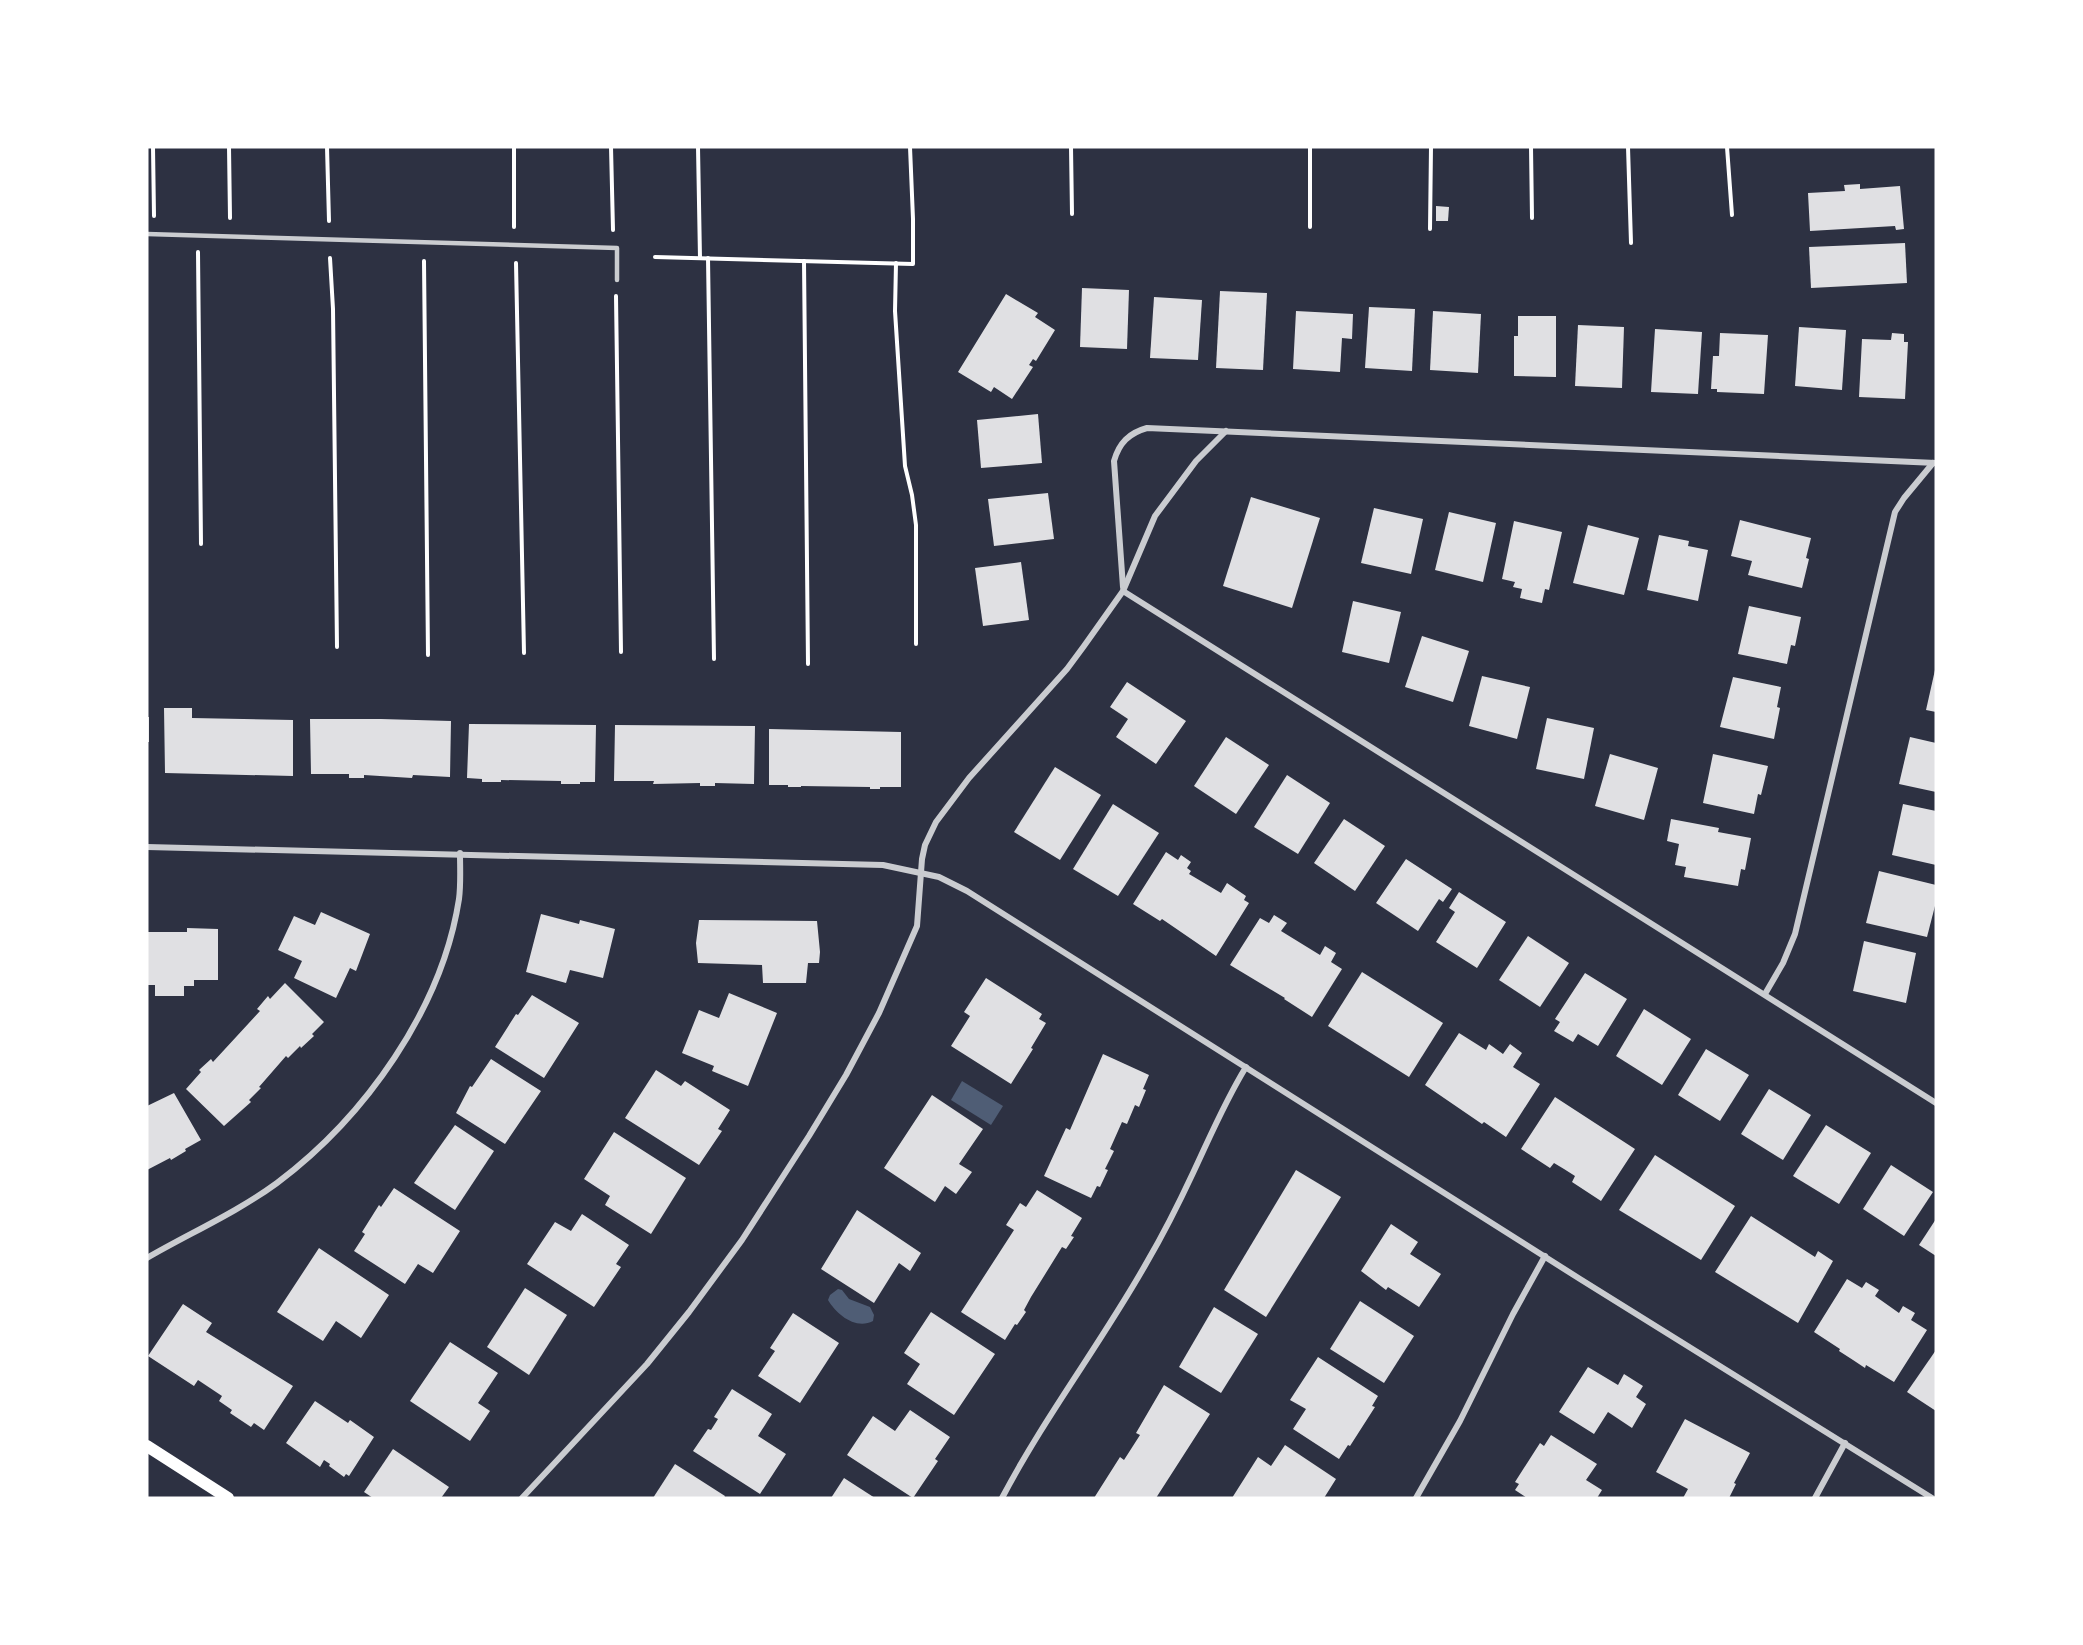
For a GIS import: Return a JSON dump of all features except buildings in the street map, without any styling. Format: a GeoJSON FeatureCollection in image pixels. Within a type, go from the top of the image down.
{"type":"FeatureCollection","features":[{"type":"Feature","properties":{"kind":"main road"},"geometry":{"type":"LineString","coordinates":[[147,1446],[228,1498]]}},
{"type":"Feature","properties":{"kind":"street"},"geometry":{"type":"LineString","coordinates":[[1124,591],[1114,461],[1120,445],[1132,434],[1147,428],[1935,462]]}},
{"type":"Feature","properties":{"kind":"street"},"geometry":{"type":"LineString","coordinates":[[522,1498],[631,1383],[680,1324],[730,1257],[803,1146],[846,1075],[897,975],[917,926],[921,871],[925,845],[930,832],[988,756],[1067,669],[1124,591],[1155,516],[1196,460],[1226,431]]}},
{"type":"Feature","properties":{"kind":"street"},"geometry":{"type":"LineString","coordinates":[[1765,994],[1783,963],[1795,934],[1895,512],[1935,462]]}},
{"type":"Feature","properties":{"kind":"street"},"geometry":{"type":"LineString","coordinates":[[1124,591],[1936,1103]]}},
{"type":"Feature","properties":{"kind":"street"},"geometry":{"type":"LineString","coordinates":[[147,847],[883,865],[921,871],[945,879],[1932,1498]]}},
{"type":"Feature","properties":{"kind":"street"},"geometry":{"type":"LineString","coordinates":[[147,1258],[234,1211],[276,1184],[330,1136],[376,1084],[415,1022],[443,958],[459,898],[460,853]]}},
{"type":"Feature","properties":{"kind":"street"},"geometry":{"type":"LineString","coordinates":[[1002,1498],[1026,1454],[1111,1324],[1146,1263],[1184,1192],[1230,1093],[1246,1067]]}},
{"type":"Feature","properties":{"kind":"street"},"geometry":{"type":"LineString","coordinates":[[1416,1498],[1470,1403],[1513,1314],[1545,1256]]}},
{"type":"Feature","properties":{"kind":"street"},"geometry":{"type":"LineString","coordinates":[[1815,1498],[1845,1443]]}},
{"type":"Feature","properties":{"kind":"lane"},"geometry":{"type":"LineString","coordinates":[[147,234],[617,248],[617,280]]}},
{"type":"Feature","properties":{"kind":"path"},"geometry":{"type":"LineString","coordinates":[[153,147],[154,222]]}},
{"type":"Feature","properties":{"kind":"path"},"geometry":{"type":"LineString","coordinates":[[229,147],[230,225]]}},
{"type":"Feature","properties":{"kind":"path"},"geometry":{"type":"LineString","coordinates":[[327,147],[329,228]]}},
{"type":"Feature","properties":{"kind":"path"},"geometry":{"type":"LineString","coordinates":[[514,147],[514,232]]}},
{"type":"Feature","properties":{"kind":"path"},"geometry":{"type":"LineString","coordinates":[[611,147],[613,235]]}},
{"type":"Feature","properties":{"kind":"path"},"geometry":{"type":"LineString","coordinates":[[698,147],[700,258]]}},
{"type":"Feature","properties":{"kind":"path"},"geometry":{"type":"LineString","coordinates":[[655,257],[913,264],[914,219],[910,147]]}},
{"type":"Feature","properties":{"kind":"path"},"geometry":{"type":"LineString","coordinates":[[1071,147],[1072,214]]}},
{"type":"Feature","properties":{"kind":"path"},"geometry":{"type":"LineString","coordinates":[[1310,147],[1310,227]]}},
{"type":"Feature","properties":{"kind":"path"},"geometry":{"type":"LineString","coordinates":[[1430,229],[1431,147]]}},
{"type":"Feature","properties":{"kind":"path"},"geometry":{"type":"LineString","coordinates":[[1531,147],[1532,218]]}},
{"type":"Feature","properties":{"kind":"path"},"geometry":{"type":"LineString","coordinates":[[1628,147],[1631,243]]}},
{"type":"Feature","properties":{"kind":"path"},"geometry":{"type":"LineString","coordinates":[[1727,147],[1731,215]]}},
{"type":"Feature","properties":{"kind":"path"},"geometry":{"type":"LineString","coordinates":[[198,248],[201,544]]}},
{"type":"Feature","properties":{"kind":"path"},"geometry":{"type":"LineString","coordinates":[[329,252],[333,309],[338,647]]}},
{"type":"Feature","properties":{"kind":"path"},"geometry":{"type":"LineString","coordinates":[[424,254],[428,655]]}},
{"type":"Feature","properties":{"kind":"path"},"geometry":{"type":"LineString","coordinates":[[516,256],[524,652]]}},
{"type":"Feature","properties":{"kind":"path"},"geometry":{"type":"LineString","coordinates":[[708,258],[714,659]]}},
{"type":"Feature","properties":{"kind":"path"},"geometry":{"type":"LineString","coordinates":[[804,261],[808,664]]}},
{"type":"Feature","properties":{"kind":"path"},"geometry":{"type":"LineString","coordinates":[[896,263],[895,322],[904,455],[916,525],[916,644]]}},
{"type":"Feature","properties":{"kind":"path"},"geometry":{"type":"LineString","coordinates":[[616,314],[621,652]]}},
{"type":"Feature","properties":{"kind":"water"},"geometry":{"type":"Polygon","coordinates":[[[962,1081],[1003,1106],[991,1125],[951,1100],[962,1081]]]}},
{"type":"Feature","properties":{"kind":"water"},"geometry":{"type":"Polygon","coordinates":[[[838,1289],[842,1290],[849,1299],[870,1307],[874,1315],[873,1321],[860,1324],[848,1320],[836,1311],[828,1300],[830,1295],[838,1289]]]}}]}
